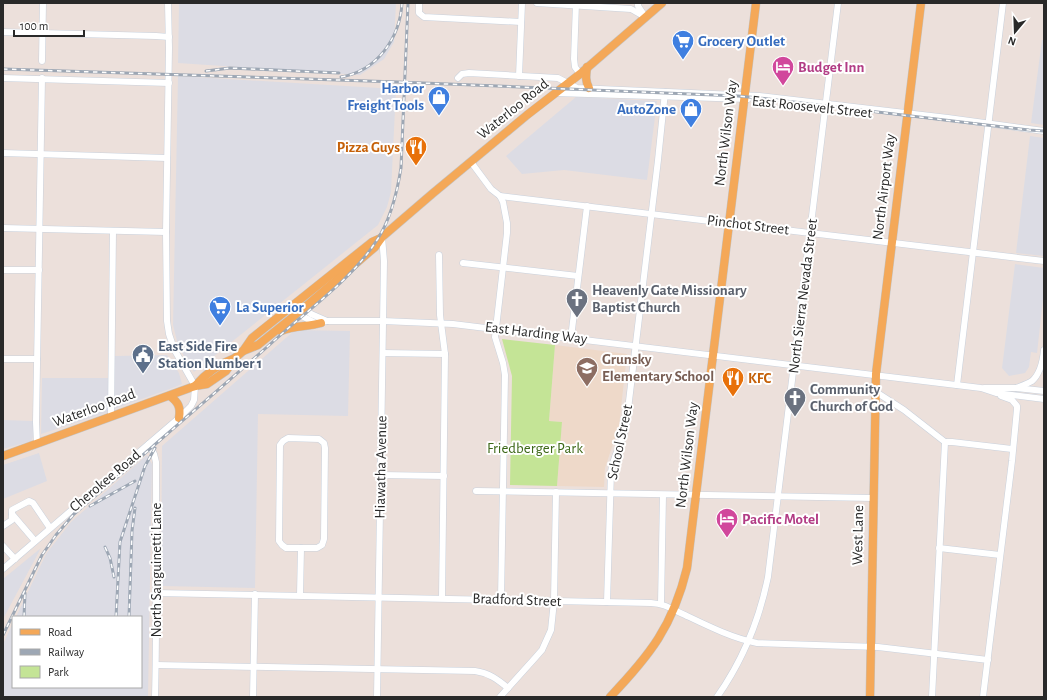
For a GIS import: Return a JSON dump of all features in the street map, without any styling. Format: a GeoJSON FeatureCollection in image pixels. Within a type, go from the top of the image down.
{"type":"FeatureCollection","features":[{"type":"Feature","properties":{"kind":"main road","name":"Waterloo Road"},"geometry":{"type":"LineString","coordinates":[[243,352],[252,338],[372,242],[382,237],[470,162],[580,74],[645,16],[662,3]]}},
{"type":"Feature","properties":{"kind":"main road","name":"North Wilson Way"},"geometry":{"type":"LineString","coordinates":[[610,697],[643,661],[656,644],[674,610],[683,585],[687,568],[756,3]]}},
{"type":"Feature","properties":{"kind":"main road","name":"North Airport Way"},"geometry":{"type":"LineString","coordinates":[[876,374],[921,3]]}},
{"type":"Feature","properties":{"kind":"main road"},"geometry":{"type":"LineString","coordinates":[[587,67],[586,83],[589,88]]}},
{"type":"Feature","properties":{"kind":"main road","name":"Waterloo Road"},"geometry":{"type":"LineString","coordinates":[[3,456],[195,386],[207,384],[226,370],[235,358],[243,352],[258,345],[302,310],[375,247],[382,237]]}},
{"type":"Feature","properties":{"kind":"main road"},"geometry":{"type":"LineString","coordinates":[[272,334],[290,327],[310,326],[324,322]]}},
{"type":"Feature","properties":{"kind":"main road","name":"West Lane"},"geometry":{"type":"LineString","coordinates":[[870,697],[876,374]]}},
{"type":"Feature","properties":{"kind":"main road"},"geometry":{"type":"LineString","coordinates":[[170,396],[179,406],[179,418]]}},
{"type":"Feature","properties":{"kind":"street"},"geometry":{"type":"LineString","coordinates":[[42,61],[43,3]]}},
{"type":"Feature","properties":{"kind":"street"},"geometry":{"type":"LineString","coordinates":[[168,3],[169,83],[166,232],[167,321],[169,334],[177,355],[195,386]]}},
{"type":"Feature","properties":{"kind":"street"},"geometry":{"type":"LineString","coordinates":[[419,3],[419,11],[424,17],[521,22]]}},
{"type":"Feature","properties":{"kind":"street"},"geometry":{"type":"LineString","coordinates":[[519,76],[522,3]]}},
{"type":"Feature","properties":{"kind":"street"},"geometry":{"type":"LineString","coordinates":[[537,3],[576,4],[631,9],[645,16]]}},
{"type":"Feature","properties":{"kind":"street"},"geometry":{"type":"LineString","coordinates":[[638,3],[638,6],[645,16]]}},
{"type":"Feature","properties":{"kind":"street","name":"North Sierra Nevada Street"},"geometry":{"type":"LineString","coordinates":[[717,697],[738,664],[748,641],[764,595],[768,577],[838,3]]}},
{"type":"Feature","properties":{"kind":"street"},"geometry":{"type":"LineString","coordinates":[[957,385],[1003,3]]}},
{"type":"Feature","properties":{"kind":"street"},"geometry":{"type":"LineString","coordinates":[[576,4],[574,59],[575,67],[580,74]]}},
{"type":"Feature","properties":{"kind":"street"},"geometry":{"type":"LineString","coordinates":[[3,32],[169,37]]}},
{"type":"Feature","properties":{"kind":"street","name":"East Roosevelt Street"},"geometry":{"type":"LineString","coordinates":[[458,78],[462,74],[469,73],[558,78],[577,88],[665,94]]}},
{"type":"Feature","properties":{"kind":"street"},"geometry":{"type":"LineString","coordinates":[[3,78],[169,83]]}},
{"type":"Feature","properties":{"kind":"street"},"geometry":{"type":"LineString","coordinates":[[37,444],[42,78]]}},
{"type":"Feature","properties":{"kind":"street","name":"East Roosevelt Street"},"geometry":{"type":"LineString","coordinates":[[556,93],[665,94],[745,97],[1044,132]]}},
{"type":"Feature","properties":{"kind":"street","name":"School Street"},"geometry":{"type":"LineString","coordinates":[[607,602],[612,466],[625,431],[652,214],[665,94]]}},
{"type":"Feature","properties":{"kind":"street"},"geometry":{"type":"LineString","coordinates":[[3,153],[168,158]]}},
{"type":"Feature","properties":{"kind":"street"},"geometry":{"type":"LineString","coordinates":[[470,162],[491,189],[500,196],[503,202],[507,223],[495,339],[503,363],[505,375],[501,599]]}},
{"type":"Feature","properties":{"kind":"street","name":"Pinchot Street"},"geometry":{"type":"LineString","coordinates":[[500,196],[1044,261]]}},
{"type":"Feature","properties":{"kind":"street"},"geometry":{"type":"LineString","coordinates":[[571,338],[587,206]]}},
{"type":"Feature","properties":{"kind":"street"},"geometry":{"type":"LineString","coordinates":[[3,228],[166,232]]}},
{"type":"Feature","properties":{"kind":"street"},"geometry":{"type":"LineString","coordinates":[[111,416],[113,231]]}},
{"type":"Feature","properties":{"kind":"street","name":"Hiawatha Avenue"},"geometry":{"type":"LineString","coordinates":[[377,697],[384,261],[382,237]]}},
{"type":"Feature","properties":{"kind":"street"},"geometry":{"type":"LineString","coordinates":[[439,255],[440,314],[445,354],[442,598]]}},
{"type":"Feature","properties":{"kind":"street"},"geometry":{"type":"LineString","coordinates":[[463,263],[578,276]]}},
{"type":"Feature","properties":{"kind":"street"},"geometry":{"type":"LineString","coordinates":[[3,270],[39,270]]}},
{"type":"Feature","properties":{"kind":"street"},"geometry":{"type":"LineString","coordinates":[[296,302],[302,310]]}},
{"type":"Feature","properties":{"kind":"street","name":"East Harding Way"},"geometry":{"type":"LineString","coordinates":[[302,310],[302,316],[310,321],[441,323],[496,328],[982,388],[1016,388],[1044,391]]}},
{"type":"Feature","properties":{"kind":"street"},"geometry":{"type":"LineString","coordinates":[[382,353],[445,354]]}},
{"type":"Feature","properties":{"kind":"street"},"geometry":{"type":"LineString","coordinates":[[1016,388],[1031,381],[1035,377],[1044,354]]}},
{"type":"Feature","properties":{"kind":"street"},"geometry":{"type":"LineString","coordinates":[[3,359],[37,359]]}},
{"type":"Feature","properties":{"kind":"street","name":"Cherokee Road"},"geometry":{"type":"LineString","coordinates":[[3,569],[179,418],[191,406],[194,400],[195,386]]}},
{"type":"Feature","properties":{"kind":"street","name":"East Harding Way"},"geometry":{"type":"LineString","coordinates":[[982,388],[996,393],[1044,399]]}},
{"type":"Feature","properties":{"kind":"street"},"geometry":{"type":"LineString","coordinates":[[876,392],[904,410],[945,442],[1012,449]]}},
{"type":"Feature","properties":{"kind":"street"},"geometry":{"type":"LineString","coordinates":[[983,697],[1016,406],[1012,400],[996,393]]}},
{"type":"Feature","properties":{"kind":"street"},"geometry":{"type":"LineString","coordinates":[[301,438],[321,440],[324,443],[325,448],[324,542],[317,548],[302,548],[284,547],[280,543],[280,445],[285,439],[301,438]]}},
{"type":"Feature","properties":{"kind":"street"},"geometry":{"type":"LineString","coordinates":[[932,697],[945,442]]}},
{"type":"Feature","properties":{"kind":"street","name":"North Sanguinetti Lane"},"geometry":{"type":"LineString","coordinates":[[149,444],[156,462],[155,697]]}},
{"type":"Feature","properties":{"kind":"street"},"geometry":{"type":"LineString","coordinates":[[381,475],[444,476]]}},
{"type":"Feature","properties":{"kind":"street"},"geometry":{"type":"LineString","coordinates":[[476,491],[873,498]]}},
{"type":"Feature","properties":{"kind":"street"},"geometry":{"type":"LineString","coordinates":[[500,697],[535,658],[545,644],[553,623],[556,492]]}},
{"type":"Feature","properties":{"kind":"street"},"geometry":{"type":"LineString","coordinates":[[661,604],[663,495]]}},
{"type":"Feature","properties":{"kind":"street"},"geometry":{"type":"LineString","coordinates":[[3,526],[12,520],[12,510],[26,501],[31,501],[50,528]]}},
{"type":"Feature","properties":{"kind":"street"},"geometry":{"type":"LineString","coordinates":[[12,514],[35,541]]}},
{"type":"Feature","properties":{"kind":"street"},"geometry":{"type":"LineString","coordinates":[[3,546],[15,559]]}},
{"type":"Feature","properties":{"kind":"street"},"geometry":{"type":"LineString","coordinates":[[300,595],[302,548]]}},
{"type":"Feature","properties":{"kind":"street"},"geometry":{"type":"LineString","coordinates":[[939,548],[1000,555]]}},
{"type":"Feature","properties":{"kind":"street","name":"Bradford Street"},"geometry":{"type":"LineString","coordinates":[[156,593],[501,599],[661,604],[742,640],[765,644],[870,647],[988,660]]}},
{"type":"Feature","properties":{"kind":"street"},"geometry":{"type":"LineString","coordinates":[[253,697],[254,594]]}},
{"type":"Feature","properties":{"kind":"street"},"geometry":{"type":"LineString","coordinates":[[156,665],[475,671],[484,672],[508,688]]}},
{"type":"Feature","properties":{"kind":"shaded area"},"geometry":{"type":"Polygon","coordinates":[[[179,3],[396,3],[394,42],[384,59],[360,75],[178,63],[179,3]]]}},
{"type":"Feature","properties":{"kind":"shaded area"},"geometry":{"type":"Polygon","coordinates":[[[1042,40],[1044,40],[1044,125],[1031,123],[1042,40]]]}},
{"type":"Feature","properties":{"kind":"shaded area"},"geometry":{"type":"Polygon","coordinates":[[[178,76],[396,89],[391,192],[387,207],[378,225],[194,372],[178,345],[173,325],[178,76]]]}},
{"type":"Feature","properties":{"kind":"shaded area"},"geometry":{"type":"Polygon","coordinates":[[[576,97],[657,101],[647,180],[564,170],[522,174],[506,156],[576,97]]]}},
{"type":"Feature","properties":{"kind":"shaded area"},"geometry":{"type":"Polygon","coordinates":[[[1030,136],[1044,138],[1044,256],[1016,253],[1030,136]]]}},
{"type":"Feature","properties":{"kind":"shaded area"},"geometry":{"type":"Polygon","coordinates":[[[1015,264],[1044,268],[1044,290],[1037,353],[1031,352],[1029,367],[1025,373],[1009,376],[1002,368],[1015,264]]]}},
{"type":"Feature","properties":{"kind":"shaded area"},"geometry":{"type":"Polygon","coordinates":[[[295,330],[350,331],[348,416],[258,414],[255,588],[161,586],[162,446],[295,330]]]}},
{"type":"Feature","properties":{"kind":"shaded area","name":"Grunsky Elementary School"},"geometry":{"type":"Polygon","coordinates":[[[555,345],[627,354],[619,426],[605,468],[604,487],[557,486],[562,422],[549,421],[555,345]]]}},
{"type":"Feature","properties":{"kind":"shaded area"},"geometry":{"type":"Polygon","coordinates":[[[167,355],[179,373],[182,384],[114,409],[115,356],[167,355]]]}},
{"type":"Feature","properties":{"kind":"shaded area"},"geometry":{"type":"Polygon","coordinates":[[[42,378],[108,378],[108,412],[41,434],[42,378]]]}},
{"type":"Feature","properties":{"kind":"shaded area"},"geometry":{"type":"Polygon","coordinates":[[[3,420],[33,421],[33,437],[31,441],[3,449],[3,420]]]}},
{"type":"Feature","properties":{"kind":"shaded area"},"geometry":{"type":"Polygon","coordinates":[[[39,453],[47,481],[3,499],[3,465],[39,453]]]}},
{"type":"Feature","properties":{"kind":"shaded area"},"geometry":{"type":"Polygon","coordinates":[[[147,455],[152,464],[148,697],[3,697],[3,644],[12,625],[12,688],[142,688],[142,616],[16,616],[46,554],[71,522],[147,455]]]}},
{"type":"Feature","properties":{"kind":"shaded area"},"geometry":{"type":"Polygon","coordinates":[[[41,548],[3,619],[3,579],[41,548]]]}},
{"type":"Feature","properties":{"kind":"green space","name":"Friedberger Park"},"geometry":{"type":"Polygon","coordinates":[[[502,339],[555,345],[549,421],[562,422],[557,486],[510,485],[512,376],[502,339]]]}},
{"type":"Feature","properties":{"kind":"railway"},"geometry":{"type":"LineString","coordinates":[[341,77],[354,74],[365,68],[376,60],[384,51],[397,28],[402,3]]}},
{"type":"Feature","properties":{"kind":"railway"},"geometry":{"type":"LineString","coordinates":[[12,616],[42,555],[56,535],[74,514],[334,288],[368,253],[377,240],[393,206],[401,168],[408,3]]}},
{"type":"Feature","properties":{"kind":"railway"},"geometry":{"type":"LineString","coordinates":[[206,71],[230,68],[339,73]]}},
{"type":"Feature","properties":{"kind":"railway"},"geometry":{"type":"LineString","coordinates":[[3,69],[398,82],[738,96],[1044,131]]}},
{"type":"Feature","properties":{"kind":"railway"},"geometry":{"type":"LineString","coordinates":[[116,616],[120,542],[145,466],[155,448]]}},
{"type":"Feature","properties":{"kind":"railway"},"geometry":{"type":"LineString","coordinates":[[90,506],[135,481]]}},
{"type":"Feature","properties":{"kind":"railway"},"geometry":{"type":"LineString","coordinates":[[129,616],[132,531],[135,508]]}},
{"type":"Feature","properties":{"kind":"railway"},"geometry":{"type":"LineString","coordinates":[[105,547],[110,558],[114,577]]}},
{"type":"Feature","properties":{"kind":"railway"},"geometry":{"type":"LineString","coordinates":[[24,616],[25,593]]}},
{"type":"Feature","properties":{"kind":"railway"},"geometry":{"type":"LineString","coordinates":[[3,635],[12,617]]}},
{"type":"Feature","properties":{"kind":"place","name":"Grocery Outlet"},"geometry":{"type":"Point","coordinates":[683,60]}},
{"type":"Feature","properties":{"kind":"place","name":"Budget Inn"},"geometry":{"type":"Point","coordinates":[783,86]}},
{"type":"Feature","properties":{"kind":"place","name":"Harbor Freight Tools"},"geometry":{"type":"Point","coordinates":[439,116]}},
{"type":"Feature","properties":{"kind":"place","name":"AutoZone"},"geometry":{"type":"Point","coordinates":[691,128]}},
{"type":"Feature","properties":{"kind":"place","name":"Pizza Guys"},"geometry":{"type":"Point","coordinates":[416,166]}},
{"type":"Feature","properties":{"kind":"place","name":"Heavenly Gate Missionary Baptist Church"},"geometry":{"type":"Point","coordinates":[577,318]}},
{"type":"Feature","properties":{"kind":"place","name":"La Superior"},"geometry":{"type":"Point","coordinates":[220,326]}},
{"type":"Feature","properties":{"kind":"place","name":"East Side Fire Station Number 1"},"geometry":{"type":"Point","coordinates":[143,374]}},
{"type":"Feature","properties":{"kind":"place","name":"Grunsky Elementary School"},"geometry":{"type":"Point","coordinates":[587,388]}},
{"type":"Feature","properties":{"kind":"place","name":"KFC"},"geometry":{"type":"Point","coordinates":[733,398]}},
{"type":"Feature","properties":{"kind":"place","name":"Community Church of God"},"geometry":{"type":"Point","coordinates":[795,418]}},
{"type":"Feature","properties":{"kind":"place","name":"Pacific Motel"},"geometry":{"type":"Point","coordinates":[727,538]}}]}
